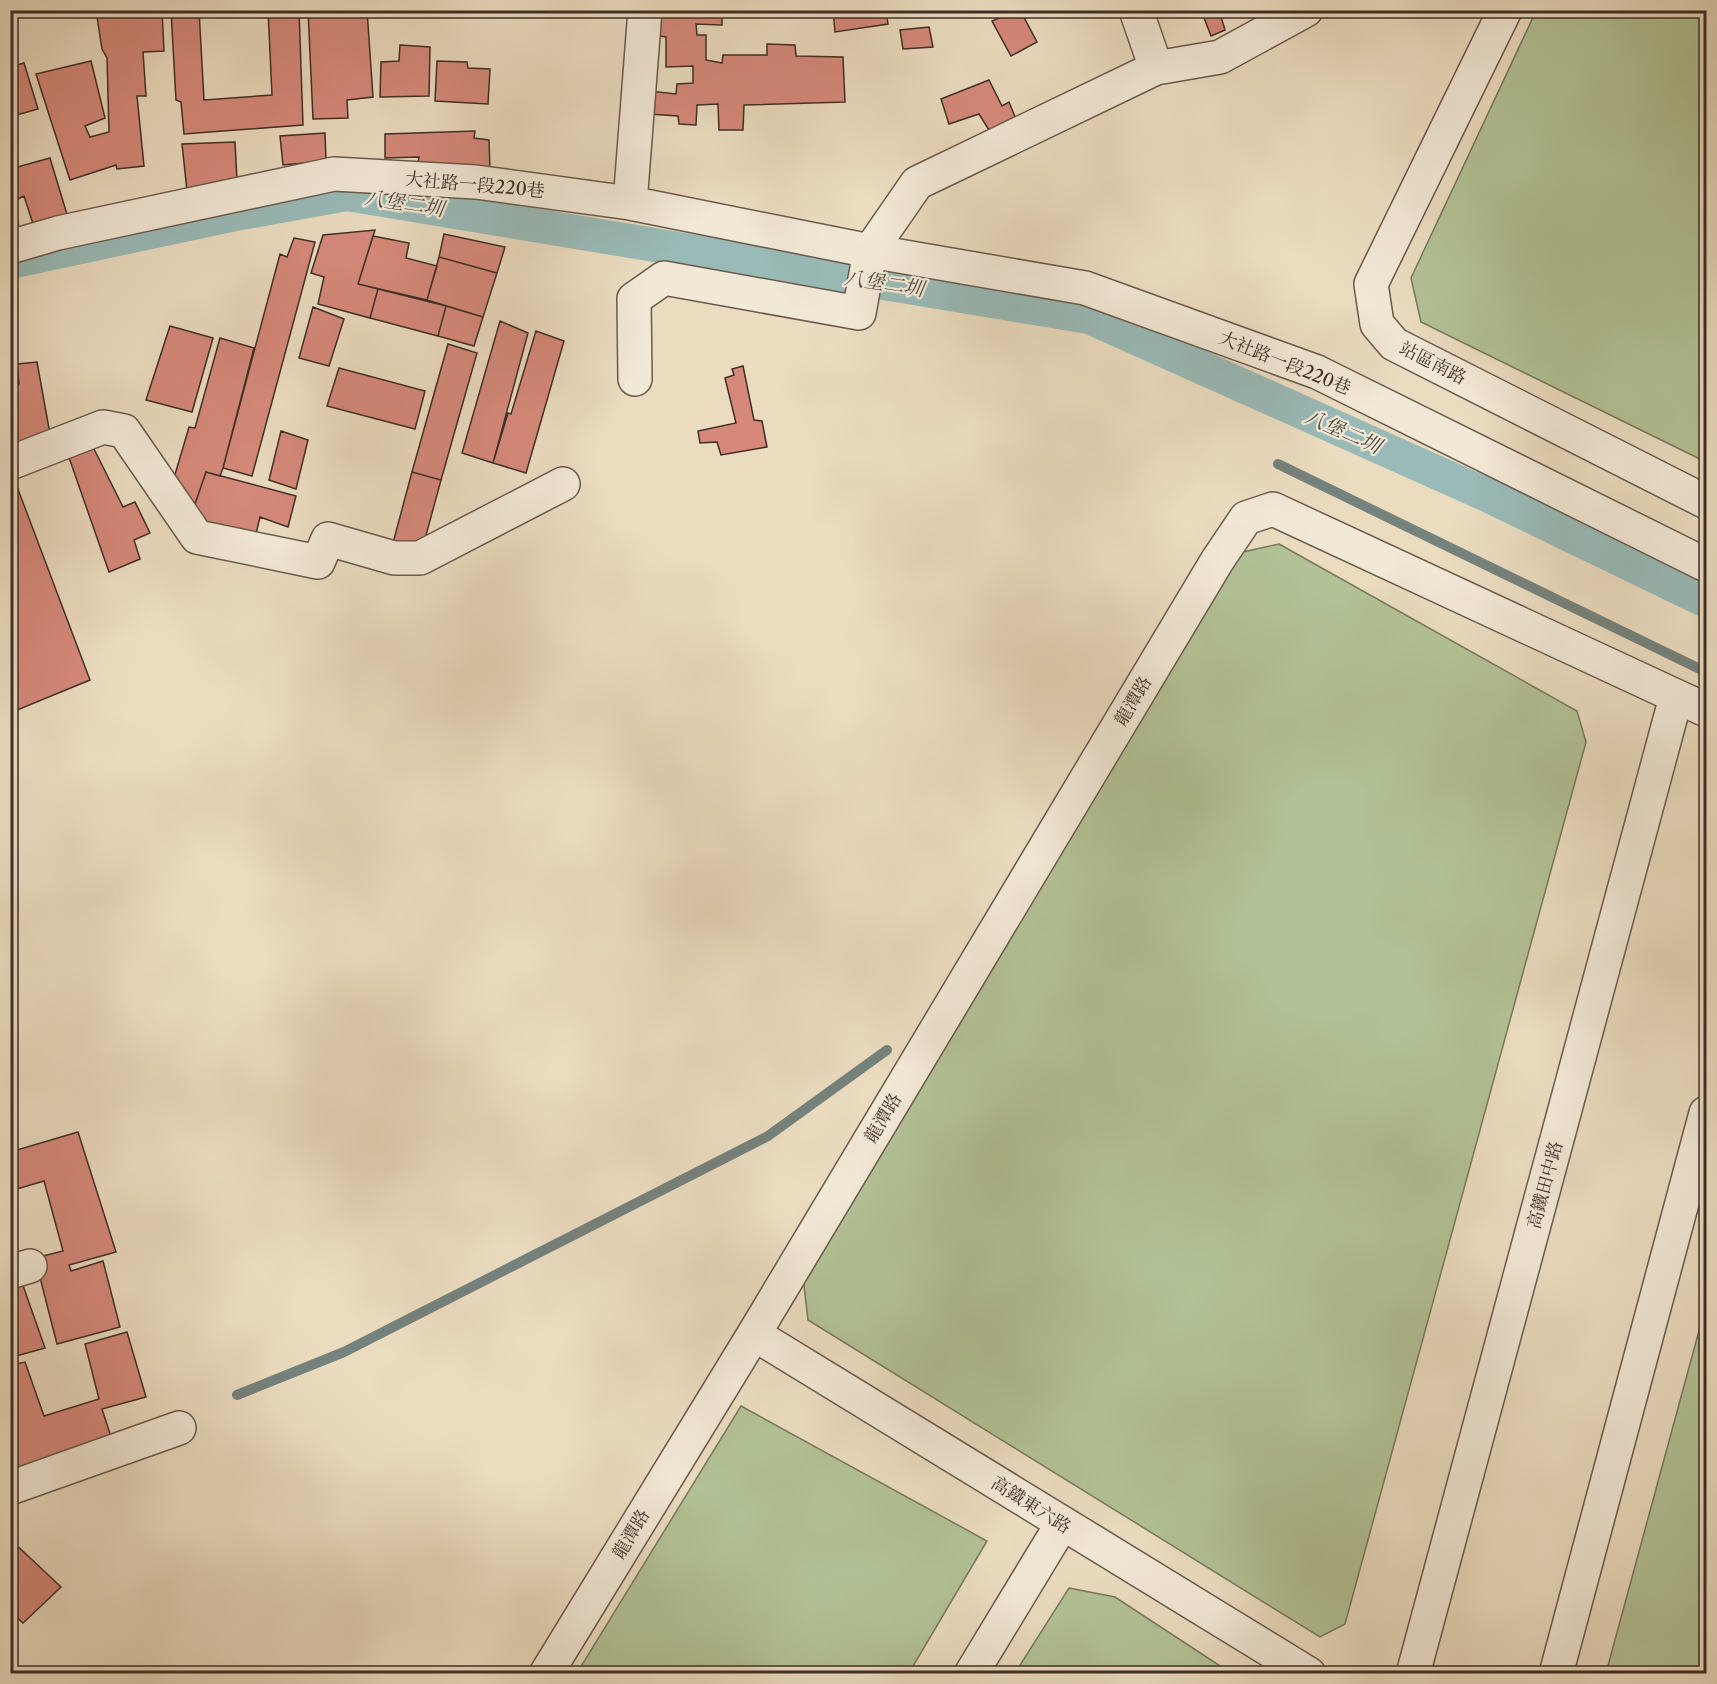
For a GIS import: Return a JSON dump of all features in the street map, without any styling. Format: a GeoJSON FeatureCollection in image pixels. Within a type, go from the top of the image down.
{"type":"FeatureCollection","features":[{"type":"Feature","properties":{"kind":"street"},"geometry":{"type":"LineString","coordinates":[[630,202],[645,10]]}},
{"type":"Feature","properties":{"kind":"street"},"geometry":{"type":"LineString","coordinates":[[1136,10],[1156,68]]}},
{"type":"Feature","properties":{"kind":"street"},"geometry":{"type":"LineString","coordinates":[[635,379],[634,299],[664,278],[859,313],[870,251],[917,183],[1156,68],[1220,57],[1306,10]]}},
{"type":"Feature","properties":{"kind":"street","name":"站區南路"},"geometry":{"type":"LineString","coordinates":[[1505,10],[1371,284],[1377,324],[1394,344],[1707,502]]}},
{"type":"Feature","properties":{"kind":"street","name":"大社路一段220巷"},"geometry":{"type":"LineString","coordinates":[[10,247],[58,233],[334,174],[476,182],[630,202],[870,251],[1084,288],[1317,372],[1707,565]]}},
{"type":"Feature","properties":{"kind":"street"},"geometry":{"type":"LineString","coordinates":[[10,463],[103,427],[124,431],[198,537],[318,562],[328,539],[394,558],[420,558],[563,484]]}},
{"type":"Feature","properties":{"kind":"street","name":"龍潭路"},"geometry":{"type":"LineString","coordinates":[[546,1674],[754,1334],[1217,561],[1246,518],[1273,509],[1707,710]]}},
{"type":"Feature","properties":{"kind":"street","name":"高鐵田中路"},"geometry":{"type":"LineString","coordinates":[[1413,1674],[1677,697]]}},
{"type":"Feature","properties":{"kind":"street"},"geometry":{"type":"LineString","coordinates":[[1556,1674],[1707,1113]]}},
{"type":"Feature","properties":{"kind":"street","name":"高鐵東六路"},"geometry":{"type":"LineString","coordinates":[[754,1334],[1309,1674]]}},
{"type":"Feature","properties":{"kind":"street"},"geometry":{"type":"LineString","coordinates":[[10,1488],[179,1428]]}},
{"type":"Feature","properties":{"kind":"street"},"geometry":{"type":"LineString","coordinates":[[971,1674],[1062,1524]]}},
{"type":"Feature","properties":{"kind":"green space"},"geometry":{"type":"Polygon","coordinates":[[[1536,11],[1706,11],[1706,462],[1421,322],[1411,278],[1536,11]]]}},
{"type":"Feature","properties":{"kind":"green space"},"geometry":{"type":"Polygon","coordinates":[[[1279,544],[1577,711],[1586,742],[1345,1624],[1320,1637],[808,1320],[803,1278],[1234,554],[1279,544]]]}},
{"type":"Feature","properties":{"kind":"green space"},"geometry":{"type":"Polygon","coordinates":[[[1706,1305],[1706,1673],[1606,1673],[1706,1305]]]}},
{"type":"Feature","properties":{"kind":"green space"},"geometry":{"type":"Polygon","coordinates":[[[741,1406],[987,1541],[909,1673],[577,1673],[741,1406]]]}},
{"type":"Feature","properties":{"kind":"green space"},"geometry":{"type":"Polygon","coordinates":[[[1069,1588],[1115,1597],[1231,1673],[1015,1673],[1069,1588]]]}},
{"type":"Feature","properties":{"kind":"building"},"geometry":{"type":"Polygon","coordinates":[[[96,10],[162,10],[164,51],[143,52],[146,96],[137,96],[144,166],[117,169],[116,165],[70,180],[36,74],[91,61],[105,118],[85,126],[90,137],[109,132],[107,58],[102,49],[96,10]]]}},
{"type":"Feature","properties":{"kind":"building"},"geometry":{"type":"Polygon","coordinates":[[[171,10],[199,10],[204,100],[272,95],[268,10],[299,10],[303,125],[184,134],[181,102],[176,100],[171,10]]]}},
{"type":"Feature","properties":{"kind":"building"},"geometry":{"type":"Polygon","coordinates":[[[308,10],[367,10],[373,97],[347,100],[348,118],[313,119],[308,10]]]}},
{"type":"Feature","properties":{"kind":"building"},"geometry":{"type":"Polygon","coordinates":[[[666,10],[722,10],[722,25],[696,24],[697,35],[706,35],[706,60],[722,63],[723,55],[767,55],[767,44],[795,45],[796,56],[843,57],[845,102],[744,105],[743,130],[719,130],[718,104],[697,105],[696,125],[679,124],[678,116],[649,114],[650,91],[676,94],[677,84],[693,83],[693,66],[666,67],[666,37],[653,35],[655,16],[666,16],[666,10]]]}},
{"type":"Feature","properties":{"kind":"building"},"geometry":{"type":"Polygon","coordinates":[[[833,10],[886,10],[888,24],[835,32],[833,10]]]}},
{"type":"Feature","properties":{"kind":"building"},"geometry":{"type":"Polygon","coordinates":[[[1020,10],[1037,42],[1011,56],[992,21],[1020,10]]]}},
{"type":"Feature","properties":{"kind":"building"},"geometry":{"type":"Polygon","coordinates":[[[1201,10],[1219,10],[1225,30],[1211,36],[1201,10]]]}},
{"type":"Feature","properties":{"kind":"building"},"geometry":{"type":"Polygon","coordinates":[[[929,27],[933,47],[903,49],[900,30],[929,27]]]}},
{"type":"Feature","properties":{"kind":"building"},"geometry":{"type":"Polygon","coordinates":[[[400,45],[430,47],[429,96],[380,97],[381,62],[399,61],[400,45]]]}},
{"type":"Feature","properties":{"kind":"building"},"geometry":{"type":"Polygon","coordinates":[[[437,61],[467,62],[468,68],[490,69],[488,104],[435,101],[437,61]]]}},
{"type":"Feature","properties":{"kind":"building"},"geometry":{"type":"Polygon","coordinates":[[[24,63],[38,109],[13,116],[10,67],[24,63]]]}},
{"type":"Feature","properties":{"kind":"building"},"geometry":{"type":"Polygon","coordinates":[[[989,80],[1002,106],[1009,102],[1015,117],[989,130],[979,114],[949,124],[941,99],[989,80]]]}},
{"type":"Feature","properties":{"kind":"building"},"geometry":{"type":"Polygon","coordinates":[[[475,131],[474,138],[489,140],[490,170],[418,163],[419,157],[385,158],[385,134],[475,131]]]}},
{"type":"Feature","properties":{"kind":"building"},"geometry":{"type":"Polygon","coordinates":[[[325,133],[326,161],[283,165],[280,136],[325,133]]]}},
{"type":"Feature","properties":{"kind":"building"},"geometry":{"type":"Polygon","coordinates":[[[235,142],[237,180],[187,191],[182,144],[235,142]]]}},
{"type":"Feature","properties":{"kind":"building"},"geometry":{"type":"Polygon","coordinates":[[[50,158],[69,221],[35,230],[24,196],[14,201],[20,234],[10,237],[10,169],[50,158]]]}},
{"type":"Feature","properties":{"kind":"building"},"geometry":{"type":"Polygon","coordinates":[[[375,230],[358,284],[378,289],[370,318],[318,304],[324,277],[311,273],[323,235],[375,230]]]}},
{"type":"Feature","properties":{"kind":"building"},"geometry":{"type":"Polygon","coordinates":[[[444,234],[505,247],[497,273],[439,257],[444,234]]]}},
{"type":"Feature","properties":{"kind":"building"},"geometry":{"type":"Polygon","coordinates":[[[373,236],[409,243],[406,258],[437,266],[427,300],[358,284],[373,236]]]}},
{"type":"Feature","properties":{"kind":"building"},"geometry":{"type":"Polygon","coordinates":[[[294,238],[315,242],[252,476],[223,468],[280,254],[287,257],[294,238]]]}},
{"type":"Feature","properties":{"kind":"building"},"geometry":{"type":"Polygon","coordinates":[[[439,257],[497,273],[483,317],[427,300],[439,257]]]}},
{"type":"Feature","properties":{"kind":"building"},"geometry":{"type":"Polygon","coordinates":[[[378,289],[446,306],[438,336],[370,318],[378,289]]]}},
{"type":"Feature","properties":{"kind":"building"},"geometry":{"type":"Polygon","coordinates":[[[446,306],[483,317],[474,346],[438,336],[446,306]]]}},
{"type":"Feature","properties":{"kind":"building"},"geometry":{"type":"Polygon","coordinates":[[[313,307],[344,319],[329,366],[299,358],[313,307]]]}},
{"type":"Feature","properties":{"kind":"building"},"geometry":{"type":"Polygon","coordinates":[[[500,321],[528,333],[493,463],[462,453],[500,321]]]}},
{"type":"Feature","properties":{"kind":"building"},"geometry":{"type":"Polygon","coordinates":[[[170,326],[213,338],[192,412],[146,400],[170,326]]]}},
{"type":"Feature","properties":{"kind":"building"},"geometry":{"type":"Polygon","coordinates":[[[536,331],[564,341],[526,473],[493,463],[508,413],[511,414],[536,331]]]}},
{"type":"Feature","properties":{"kind":"building"},"geometry":{"type":"Polygon","coordinates":[[[220,338],[254,348],[220,476],[206,472],[193,510],[174,478],[189,427],[195,428],[220,338]]]}},
{"type":"Feature","properties":{"kind":"building"},"geometry":{"type":"Polygon","coordinates":[[[448,344],[477,353],[441,480],[412,472],[448,344]]]}},
{"type":"Feature","properties":{"kind":"building"},"geometry":{"type":"Polygon","coordinates":[[[37,362],[50,434],[10,448],[10,386],[19,384],[17,364],[37,362]]]}},
{"type":"Feature","properties":{"kind":"building"},"geometry":{"type":"Polygon","coordinates":[[[743,366],[754,420],[762,421],[767,447],[721,455],[717,442],[700,443],[698,431],[736,423],[725,378],[734,375],[732,369],[743,366]]]}},
{"type":"Feature","properties":{"kind":"building"},"geometry":{"type":"Polygon","coordinates":[[[339,368],[425,391],[415,429],[327,406],[339,368]]]}},
{"type":"Feature","properties":{"kind":"building"},"geometry":{"type":"Polygon","coordinates":[[[281,431],[308,440],[296,489],[269,480],[281,431]]]}},
{"type":"Feature","properties":{"kind":"building"},"geometry":{"type":"Polygon","coordinates":[[[90,441],[123,507],[135,502],[150,533],[134,540],[140,559],[109,572],[66,449],[90,441]]]}},
{"type":"Feature","properties":{"kind":"building"},"geometry":{"type":"Polygon","coordinates":[[[206,472],[296,496],[288,527],[260,517],[255,538],[199,523],[193,510],[206,472]]]}},
{"type":"Feature","properties":{"kind":"building"},"geometry":{"type":"Polygon","coordinates":[[[412,472],[441,480],[422,550],[393,543],[412,472]]]}},
{"type":"Feature","properties":{"kind":"building"},"geometry":{"type":"Polygon","coordinates":[[[16,484],[90,680],[10,713],[10,486],[16,484]]]}},
{"type":"Feature","properties":{"kind":"building"},"geometry":{"type":"Polygon","coordinates":[[[78,1132],[116,1252],[69,1265],[71,1271],[103,1261],[120,1327],[57,1344],[35,1258],[63,1251],[44,1181],[10,1191],[10,1152],[78,1132]]]}},
{"type":"Feature","properties":{"kind":"building"},"geometry":{"type":"Polygon","coordinates":[[[21,1280],[45,1348],[16,1356],[10,1340],[10,1284],[21,1280]]]}},
{"type":"Feature","properties":{"kind":"building"},"geometry":{"type":"Polygon","coordinates":[[[127,1332],[146,1397],[102,1409],[112,1440],[10,1476],[10,1365],[25,1362],[44,1416],[99,1399],[85,1344],[127,1332]]]}},
{"type":"Feature","properties":{"kind":"building"},"geometry":{"type":"Polygon","coordinates":[[[10,1539],[61,1587],[23,1623],[10,1611],[10,1539]]]}},
{"type":"Feature","properties":{"kind":"waterway","name":"八堡二圳"},"geometry":{"type":"LineString","coordinates":[[10,262],[235,214],[347,194],[1089,317],[1487,495],[1706,601]]}},
{"type":"Feature","properties":{"kind":"waterway"},"geometry":{"type":"LineString","coordinates":[[1278,464],[1706,672]]}},
{"type":"Feature","properties":{"kind":"waterway"},"geometry":{"type":"LineString","coordinates":[[237,1395],[344,1352],[768,1136],[887,1050]]}}]}
